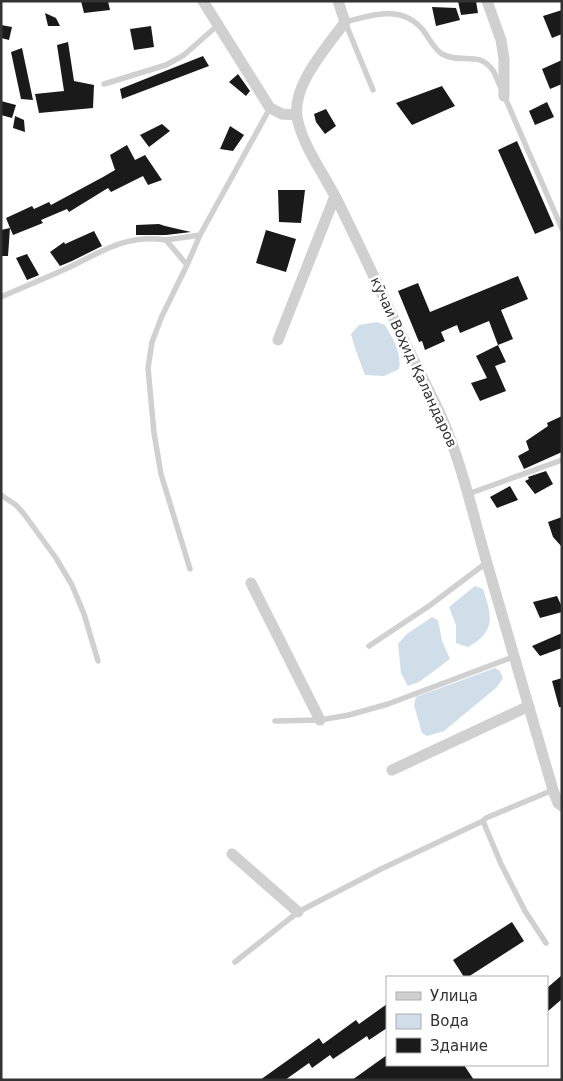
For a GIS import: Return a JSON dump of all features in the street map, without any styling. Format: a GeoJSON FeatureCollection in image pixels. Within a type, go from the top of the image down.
{"type":"FeatureCollection","features":[{"type":"Feature","properties":{"kind":"street"},"geometry":{"type":"LineString","coordinates":[[203,1],[270,108],[282,114],[297,115]]}},
{"type":"Feature","properties":{"kind":"street"},"geometry":{"type":"LineString","coordinates":[[338,1],[345,22]]}},
{"type":"Feature","properties":{"kind":"street"},"geometry":{"type":"LineString","coordinates":[[487,1],[501,40],[504,59],[504,96]]}},
{"type":"Feature","properties":{"kind":"street","name":"кӯчаи Воҳид Қаландаров"},"geometry":{"type":"LineString","coordinates":[[345,22],[324,50],[303,84],[297,98],[297,115],[304,138],[335,196],[441,416],[455,450],[513,657],[553,790],[558,803],[562,806]]}},
{"type":"Feature","properties":{"kind":"street"},"geometry":{"type":"LineString","coordinates":[[278,340],[335,196]]}},
{"type":"Feature","properties":{"kind":"street"},"geometry":{"type":"LineString","coordinates":[[251,583],[320,720]]}},
{"type":"Feature","properties":{"kind":"street"},"geometry":{"type":"LineString","coordinates":[[392,770],[529,706]]}},
{"type":"Feature","properties":{"kind":"street"},"geometry":{"type":"LineString","coordinates":[[232,854],[298,912]]}},
{"type":"Feature","properties":{"kind":"lane"},"geometry":{"type":"LineString","coordinates":[[373,90],[345,22],[378,14],[408,16],[421,28],[443,55],[475,58],[488,64],[494,72],[562,229]]}},
{"type":"Feature","properties":{"kind":"lane"},"geometry":{"type":"LineString","coordinates":[[104,84],[166,65],[184,55],[218,25]]}},
{"type":"Feature","properties":{"kind":"lane"},"geometry":{"type":"LineString","coordinates":[[190,569],[161,474],[154,433],[148,368],[152,342],[162,316],[188,265],[200,235],[270,108]]}},
{"type":"Feature","properties":{"kind":"lane"},"geometry":{"type":"LineString","coordinates":[[1,297],[60,272],[109,247],[149,237],[166,240],[200,235]]}},
{"type":"Feature","properties":{"kind":"lane"},"geometry":{"type":"LineString","coordinates":[[166,240],[188,265]]}},
{"type":"Feature","properties":{"kind":"lane"},"geometry":{"type":"LineString","coordinates":[[468,494],[562,460]]}},
{"type":"Feature","properties":{"kind":"lane"},"geometry":{"type":"LineString","coordinates":[[1,495],[16,505],[24,514],[64,572],[84,614],[98,661]]}},
{"type":"Feature","properties":{"kind":"lane"},"geometry":{"type":"LineString","coordinates":[[369,646],[429,606],[486,563]]}},
{"type":"Feature","properties":{"kind":"lane"},"geometry":{"type":"LineString","coordinates":[[275,720],[320,720],[349,715],[388,704],[513,657]]}},
{"type":"Feature","properties":{"kind":"lane"},"geometry":{"type":"LineString","coordinates":[[236,962],[298,912],[486,818],[553,790]]}},
{"type":"Feature","properties":{"kind":"lane"},"geometry":{"type":"LineString","coordinates":[[483,821],[501,864],[525,911],[546,943]]}},
{"type":"Feature","properties":{"kind":"water"},"geometry":{"type":"Polygon","coordinates":[[[377,322],[385,325],[396,346],[400,363],[399,369],[384,376],[365,375],[351,334],[359,325],[377,322]]]}},
{"type":"Feature","properties":{"kind":"water"},"geometry":{"type":"Polygon","coordinates":[[[475,586],[483,589],[490,615],[487,629],[483,635],[468,647],[456,643],[456,625],[449,607],[475,586]]]}},
{"type":"Feature","properties":{"kind":"water"},"geometry":{"type":"Polygon","coordinates":[[[432,617],[438,620],[442,641],[450,659],[419,682],[408,686],[401,673],[398,644],[407,634],[432,617]]]}},
{"type":"Feature","properties":{"kind":"water"},"geometry":{"type":"Polygon","coordinates":[[[495,668],[500,671],[503,678],[497,687],[444,731],[427,736],[422,733],[414,705],[416,697],[495,668]]]}},
{"type":"Feature","properties":{"kind":"building"},"geometry":{"type":"Polygon","coordinates":[[[81,1],[108,1],[110,10],[84,13],[81,1]]]}},
{"type":"Feature","properties":{"kind":"building"},"geometry":{"type":"Polygon","coordinates":[[[458,1],[476,1],[478,13],[461,15],[458,1]]]}},
{"type":"Feature","properties":{"kind":"building"},"geometry":{"type":"Polygon","coordinates":[[[432,7],[456,8],[460,20],[436,26],[432,7]]]}},
{"type":"Feature","properties":{"kind":"building"},"geometry":{"type":"Polygon","coordinates":[[[562,10],[562,34],[552,38],[543,16],[562,10]]]}},
{"type":"Feature","properties":{"kind":"building"},"geometry":{"type":"Polygon","coordinates":[[[45,13],[56,18],[60,26],[48,26],[45,13]]]}},
{"type":"Feature","properties":{"kind":"building"},"geometry":{"type":"Polygon","coordinates":[[[1,25],[12,27],[9,40],[1,38],[1,25]]]}},
{"type":"Feature","properties":{"kind":"building"},"geometry":{"type":"Polygon","coordinates":[[[151,26],[154,47],[134,50],[130,29],[151,26]]]}},
{"type":"Feature","properties":{"kind":"building"},"geometry":{"type":"Polygon","coordinates":[[[68,42],[74,81],[94,85],[93,108],[39,113],[35,94],[64,91],[57,45],[68,42]]]}},
{"type":"Feature","properties":{"kind":"building"},"geometry":{"type":"Polygon","coordinates":[[[22,48],[33,100],[21,99],[11,52],[22,48]]]}},
{"type":"Feature","properties":{"kind":"building"},"geometry":{"type":"Polygon","coordinates":[[[203,56],[209,66],[122,99],[120,89],[203,56]]]}},
{"type":"Feature","properties":{"kind":"building"},"geometry":{"type":"Polygon","coordinates":[[[562,60],[562,84],[550,89],[542,69],[562,60]]]}},
{"type":"Feature","properties":{"kind":"building"},"geometry":{"type":"Polygon","coordinates":[[[238,74],[250,91],[246,96],[229,82],[238,74]]]}},
{"type":"Feature","properties":{"kind":"building"},"geometry":{"type":"Polygon","coordinates":[[[442,86],[455,106],[412,125],[396,103],[442,86]]]}},
{"type":"Feature","properties":{"kind":"building"},"geometry":{"type":"Polygon","coordinates":[[[1,101],[16,105],[12,118],[1,115],[1,101]]]}},
{"type":"Feature","properties":{"kind":"building"},"geometry":{"type":"Polygon","coordinates":[[[547,102],[554,117],[535,125],[529,111],[547,102]]]}},
{"type":"Feature","properties":{"kind":"building"},"geometry":{"type":"Polygon","coordinates":[[[326,109],[336,126],[325,134],[316,122],[314,114],[326,109]]]}},
{"type":"Feature","properties":{"kind":"building"},"geometry":{"type":"Polygon","coordinates":[[[15,116],[24,120],[25,132],[13,128],[15,116]]]}},
{"type":"Feature","properties":{"kind":"building"},"geometry":{"type":"Polygon","coordinates":[[[162,124],[170,131],[149,147],[140,135],[162,124]]]}},
{"type":"Feature","properties":{"kind":"building"},"geometry":{"type":"Polygon","coordinates":[[[230,126],[244,135],[233,151],[220,149],[230,126]]]}},
{"type":"Feature","properties":{"kind":"building"},"geometry":{"type":"Polygon","coordinates":[[[517,141],[554,226],[535,234],[498,150],[517,141]]]}},
{"type":"Feature","properties":{"kind":"building"},"geometry":{"type":"Polygon","coordinates":[[[127,145],[135,160],[145,155],[162,180],[148,185],[143,176],[111,192],[108,188],[69,212],[67,209],[41,220],[43,223],[13,235],[6,218],[32,206],[34,209],[49,202],[51,205],[115,170],[110,155],[127,145]]]}},
{"type":"Feature","properties":{"kind":"building"},"geometry":{"type":"Polygon","coordinates":[[[278,190],[305,190],[301,223],[279,222],[278,190]]]}},
{"type":"Feature","properties":{"kind":"building"},"geometry":{"type":"Polygon","coordinates":[[[159,224],[191,232],[166,235],[136,235],[136,225],[159,224]]]}},
{"type":"Feature","properties":{"kind":"building"},"geometry":{"type":"Polygon","coordinates":[[[10,228],[8,256],[1,256],[1,230],[10,228]]]}},
{"type":"Feature","properties":{"kind":"building"},"geometry":{"type":"Polygon","coordinates":[[[266,230],[296,239],[286,272],[256,263],[266,230]]]}},
{"type":"Feature","properties":{"kind":"building"},"geometry":{"type":"Polygon","coordinates":[[[94,231],[102,246],[60,266],[50,252],[64,242],[65,244],[94,231]]]}},
{"type":"Feature","properties":{"kind":"building"},"geometry":{"type":"Polygon","coordinates":[[[27,254],[39,275],[27,280],[16,258],[27,254]]]}},
{"type":"Feature","properties":{"kind":"building"},"geometry":{"type":"Polygon","coordinates":[[[518,276],[528,299],[501,310],[513,339],[498,345],[489,321],[460,333],[457,325],[441,332],[445,341],[425,350],[422,341],[419,342],[398,291],[418,283],[430,312],[518,276]]]}},
{"type":"Feature","properties":{"kind":"building"},"geometry":{"type":"Polygon","coordinates":[[[498,345],[506,362],[495,366],[506,391],[480,401],[471,383],[487,378],[476,356],[498,345]]]}},
{"type":"Feature","properties":{"kind":"building"},"geometry":{"type":"Polygon","coordinates":[[[562,416],[562,452],[524,469],[518,456],[529,450],[526,441],[548,426],[547,423],[562,416]]]}},
{"type":"Feature","properties":{"kind":"building"},"geometry":{"type":"Polygon","coordinates":[[[546,471],[553,484],[535,494],[525,481],[529,479],[528,477],[546,471]]]}},
{"type":"Feature","properties":{"kind":"building"},"geometry":{"type":"Polygon","coordinates":[[[510,486],[518,500],[497,508],[490,497],[510,486]]]}},
{"type":"Feature","properties":{"kind":"building"},"geometry":{"type":"Polygon","coordinates":[[[562,517],[562,547],[553,537],[548,522],[562,517]]]}},
{"type":"Feature","properties":{"kind":"building"},"geometry":{"type":"Polygon","coordinates":[[[557,596],[562,612],[540,618],[533,602],[557,596]]]}},
{"type":"Feature","properties":{"kind":"building"},"geometry":{"type":"Polygon","coordinates":[[[562,633],[562,648],[540,656],[532,646],[562,633]]]}},
{"type":"Feature","properties":{"kind":"building"},"geometry":{"type":"Polygon","coordinates":[[[562,678],[562,707],[559,707],[552,681],[562,678]]]}},
{"type":"Feature","properties":{"kind":"building"},"geometry":{"type":"Polygon","coordinates":[[[512,922],[524,941],[470,976],[463,976],[453,960],[512,922]]]}},
{"type":"Feature","properties":{"kind":"building"},"geometry":{"type":"Polygon","coordinates":[[[562,975],[562,999],[548,1011],[548,987],[562,975]]]}},
{"type":"Feature","properties":{"kind":"building"},"geometry":{"type":"Polygon","coordinates":[[[386,1005],[386,1029],[369,1040],[367,1036],[333,1059],[330,1055],[312,1068],[309,1063],[285,1080],[260,1080],[319,1038],[323,1044],[356,1020],[359,1024],[386,1005]]]}},
{"type":"Feature","properties":{"kind":"building"},"geometry":{"type":"Polygon","coordinates":[[[386,1056],[386,1066],[465,1066],[474,1080],[352,1080],[386,1056]]]}}]}
